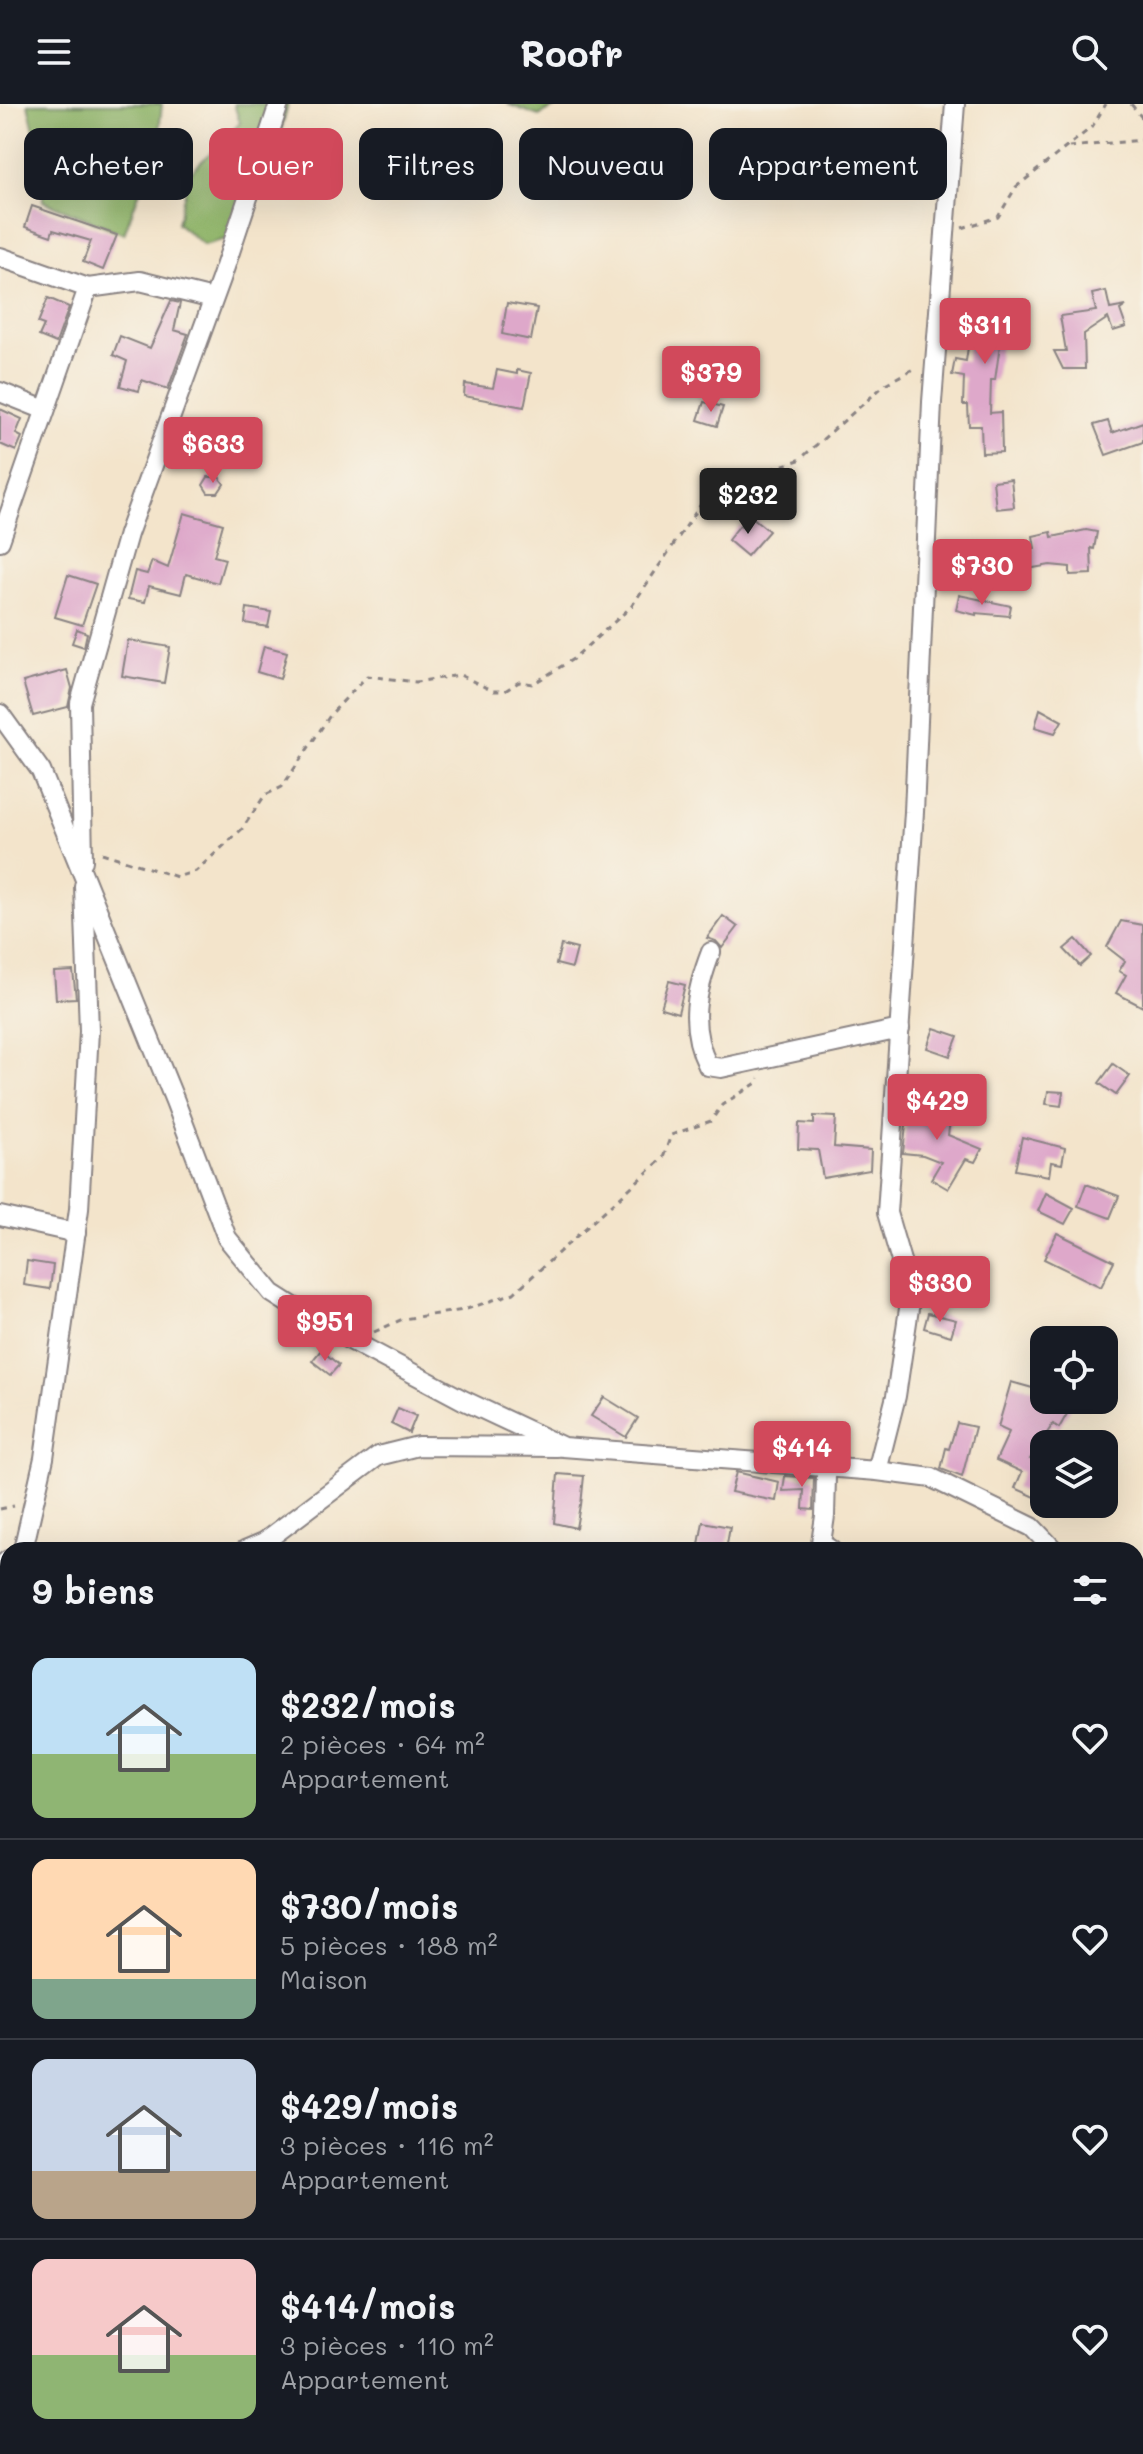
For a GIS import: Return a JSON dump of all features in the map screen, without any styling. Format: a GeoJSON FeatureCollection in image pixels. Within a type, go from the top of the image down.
{"type":"FeatureCollection","features":[{"type":"Feature","properties":{"kind":"street"},"geometry":{"type":"LineString","coordinates":[[24,1542],[44,1458],[79,1209],[89,1031],[80,703],[128,534],[279,104]]}},
{"type":"Feature","properties":{"kind":"street"},"geometry":{"type":"LineString","coordinates":[[877,1471],[896,1396],[911,1295],[887,1213],[914,812],[936,356],[955,104]]}},
{"type":"Feature","properties":{"kind":"street"},"geometry":{"type":"LineString","coordinates":[[0,257],[88,288],[140,281],[213,299]]}},
{"type":"Feature","properties":{"kind":"street"},"geometry":{"type":"LineString","coordinates":[[0,541],[88,288]]}},
{"type":"Feature","properties":{"kind":"street"},"geometry":{"type":"LineString","coordinates":[[0,392],[45,410]]}},
{"type":"Feature","properties":{"kind":"street"},"geometry":{"type":"LineString","coordinates":[[0,714],[41,771],[227,1238],[272,1293],[352,1341],[463,1400],[563,1447]]}},
{"type":"Feature","properties":{"kind":"street"},"geometry":{"type":"LineString","coordinates":[[711,952],[699,983],[695,1005],[701,1053],[708,1066],[721,1068],[900,1029]]}},
{"type":"Feature","properties":{"kind":"street"},"geometry":{"type":"LineString","coordinates":[[0,1216],[76,1233]]}},
{"type":"Feature","properties":{"kind":"street"},"geometry":{"type":"LineString","coordinates":[[264,1542],[378,1456],[418,1446],[563,1447],[932,1478],[1032,1527],[1046,1542]]}},
{"type":"Feature","properties":{"kind":"street"},"geometry":{"type":"LineString","coordinates":[[821,1542],[829,1467]]}},
{"type":"Feature","properties":{"kind":"path"},"geometry":{"type":"LineString","coordinates":[[946,233],[998,217],[1016,187],[1092,127],[1106,104]]}},
{"type":"Feature","properties":{"kind":"path"},"geometry":{"type":"LineString","coordinates":[[1131,104],[1143,119]]}},
{"type":"Feature","properties":{"kind":"path"},"geometry":{"type":"LineString","coordinates":[[1069,147],[1143,140]]}},
{"type":"Feature","properties":{"kind":"path"},"geometry":{"type":"LineString","coordinates":[[83,848],[177,877],[196,871],[242,829],[265,795],[282,787],[331,714],[367,676],[416,682],[460,675],[493,691],[505,691],[519,682],[533,684],[573,659],[631,607],[704,500],[731,482],[799,460],[887,383],[936,356]]}},
{"type":"Feature","properties":{"kind":"path"},"geometry":{"type":"LineString","coordinates":[[352,1341],[403,1319],[464,1310],[514,1293],[663,1158],[671,1135],[711,1121],[722,1105],[758,1082],[764,1059]]}},
{"type":"Feature","properties":{"kind":"green space"},"geometry":{"type":"Polygon","coordinates":[[[28,104],[162,104],[159,128],[34,128],[28,104]]]}},
{"type":"Feature","properties":{"kind":"green space"},"geometry":{"type":"Polygon","coordinates":[[[234,104],[288,104],[282,128],[235,128],[240,123],[234,104]]]}},
{"type":"Feature","properties":{"kind":"green space"},"geometry":{"type":"Polygon","coordinates":[[[507,104],[561,104],[539,116],[507,104]]]}},
{"type":"Feature","properties":{"kind":"green space"},"geometry":{"type":"Polygon","coordinates":[[[209,154],[209,200],[257,200],[242,235],[204,245],[177,223],[183,200],[193,200],[193,170],[209,154]]]}},
{"type":"Feature","properties":{"kind":"green space"},"geometry":{"type":"Polygon","coordinates":[[[43,200],[137,200],[124,234],[43,200]]]}},
{"type":"Feature","properties":{"kind":"building"},"geometry":{"type":"Polygon","coordinates":[[[32,206],[117,235],[103,270],[83,262],[91,241],[53,230],[51,236],[25,227],[32,206]]]}},
{"type":"Feature","properties":{"kind":"building"},"geometry":{"type":"Polygon","coordinates":[[[1106,291],[1110,309],[1126,306],[1120,310],[1126,327],[1113,331],[1108,318],[1084,334],[1085,369],[1063,369],[1054,351],[1066,351],[1060,316],[1096,311],[1092,294],[1106,291]]]}},
{"type":"Feature","properties":{"kind":"building"},"geometry":{"type":"Polygon","coordinates":[[[48,298],[69,307],[56,343],[39,336],[44,325],[38,323],[48,298]]]}},
{"type":"Feature","properties":{"kind":"building"},"geometry":{"type":"Polygon","coordinates":[[[171,301],[180,303],[174,330],[188,334],[168,389],[142,380],[139,391],[120,386],[127,361],[113,355],[120,336],[150,348],[171,301]]]}},
{"type":"Feature","properties":{"kind":"building"},"geometry":{"type":"Polygon","coordinates":[[[507,303],[537,308],[531,340],[502,334],[507,303]]]}},
{"type":"Feature","properties":{"kind":"building"},"geometry":{"type":"Polygon","coordinates":[[[951,306],[1002,309],[1002,313],[1025,313],[1025,339],[1001,338],[995,380],[991,380],[990,413],[1001,412],[1002,452],[982,453],[981,426],[969,426],[968,405],[963,405],[964,377],[952,375],[955,359],[966,361],[972,320],[950,318],[951,306]]]}},
{"type":"Feature","properties":{"kind":"building"},"geometry":{"type":"Polygon","coordinates":[[[497,370],[531,373],[524,407],[464,396],[465,384],[493,388],[497,370]]]}},
{"type":"Feature","properties":{"kind":"building"},"geometry":{"type":"Polygon","coordinates":[[[704,402],[723,407],[717,426],[698,420],[704,402]]]}},
{"type":"Feature","properties":{"kind":"building"},"geometry":{"type":"Polygon","coordinates":[[[0,409],[22,419],[16,434],[22,437],[16,451],[0,444],[0,409]]]}},
{"type":"Feature","properties":{"kind":"building"},"geometry":{"type":"Polygon","coordinates":[[[1108,421],[1112,433],[1143,422],[1143,442],[1106,455],[1094,425],[1108,421]]]}},
{"type":"Feature","properties":{"kind":"building"},"geometry":{"type":"Polygon","coordinates":[[[208,477],[219,477],[224,484],[218,493],[208,493],[203,485],[208,477]]]}},
{"type":"Feature","properties":{"kind":"building"},"geometry":{"type":"Polygon","coordinates":[[[1011,479],[1014,507],[996,509],[993,481],[1011,479]]]}},
{"type":"Feature","properties":{"kind":"building"},"geometry":{"type":"Polygon","coordinates":[[[184,513],[223,524],[214,556],[225,559],[218,583],[186,574],[181,594],[149,586],[145,602],[128,599],[135,571],[147,574],[152,561],[168,568],[184,513]]]}},
{"type":"Feature","properties":{"kind":"building"},"geometry":{"type":"Polygon","coordinates":[[[752,517],[769,531],[747,556],[728,540],[740,525],[743,528],[752,517]]]}},
{"type":"Feature","properties":{"kind":"building"},"geometry":{"type":"Polygon","coordinates":[[[1086,530],[1097,532],[1094,549],[1091,548],[1092,574],[1070,575],[1070,567],[1050,565],[1022,570],[1019,549],[1035,548],[1033,536],[1051,532],[1052,537],[1086,530]]]}},
{"type":"Feature","properties":{"kind":"building"},"geometry":{"type":"Polygon","coordinates":[[[68,575],[96,584],[82,625],[55,617],[68,575]]]}},
{"type":"Feature","properties":{"kind":"building"},"geometry":{"type":"Polygon","coordinates":[[[959,595],[1011,606],[1009,616],[976,615],[956,610],[959,595]]]}},
{"type":"Feature","properties":{"kind":"building"},"geometry":{"type":"Polygon","coordinates":[[[247,608],[271,612],[268,627],[245,623],[247,608]]]}},
{"type":"Feature","properties":{"kind":"building"},"geometry":{"type":"Polygon","coordinates":[[[77,629],[87,633],[84,647],[72,643],[77,629]]]}},
{"type":"Feature","properties":{"kind":"building"},"geometry":{"type":"Polygon","coordinates":[[[128,640],[170,647],[164,683],[122,676],[128,640]]]}},
{"type":"Feature","properties":{"kind":"building"},"geometry":{"type":"Polygon","coordinates":[[[264,646],[287,652],[280,679],[257,672],[264,646]]]}},
{"type":"Feature","properties":{"kind":"building"},"geometry":{"type":"Polygon","coordinates":[[[67,670],[72,688],[68,707],[33,716],[23,682],[67,670]]]}},
{"type":"Feature","properties":{"kind":"building"},"geometry":{"type":"Polygon","coordinates":[[[1040,709],[1062,721],[1055,733],[1035,727],[1040,709]]]}},
{"type":"Feature","properties":{"kind":"building"},"geometry":{"type":"Polygon","coordinates":[[[723,916],[738,927],[722,948],[716,941],[707,938],[723,916]]]}},
{"type":"Feature","properties":{"kind":"building"},"geometry":{"type":"Polygon","coordinates":[[[1121,921],[1143,925],[1143,1007],[1116,993],[1126,975],[1119,971],[1125,961],[1107,947],[1121,921]]]}},
{"type":"Feature","properties":{"kind":"building"},"geometry":{"type":"Polygon","coordinates":[[[1076,939],[1091,956],[1080,966],[1064,949],[1076,939]]]}},
{"type":"Feature","properties":{"kind":"building"},"geometry":{"type":"Polygon","coordinates":[[[561,945],[577,949],[572,968],[556,964],[561,945]]]}},
{"type":"Feature","properties":{"kind":"building"},"geometry":{"type":"Polygon","coordinates":[[[73,971],[76,998],[56,999],[54,972],[73,971]]]}},
{"type":"Feature","properties":{"kind":"building"},"geometry":{"type":"Polygon","coordinates":[[[669,981],[685,985],[678,1013],[661,1008],[669,981]]]}},
{"type":"Feature","properties":{"kind":"building"},"geometry":{"type":"Polygon","coordinates":[[[934,1028],[958,1036],[950,1056],[927,1048],[934,1028]]]}},
{"type":"Feature","properties":{"kind":"building"},"geometry":{"type":"Polygon","coordinates":[[[1113,1064],[1130,1076],[1116,1095],[1099,1083],[1113,1064]]]}},
{"type":"Feature","properties":{"kind":"building"},"geometry":{"type":"Polygon","coordinates":[[[1048,1091],[1063,1092],[1061,1106],[1046,1104],[1048,1091]]]}},
{"type":"Feature","properties":{"kind":"building"},"geometry":{"type":"Polygon","coordinates":[[[936,1105],[952,1107],[948,1135],[982,1149],[975,1162],[966,1159],[948,1189],[931,1179],[941,1162],[923,1155],[903,1153],[908,1107],[935,1109],[936,1105]]]}},
{"type":"Feature","properties":{"kind":"building"},"geometry":{"type":"Polygon","coordinates":[[[814,1116],[836,1117],[834,1147],[871,1150],[870,1170],[823,1178],[818,1150],[798,1149],[799,1123],[814,1124],[814,1116]]]}},
{"type":"Feature","properties":{"kind":"building"},"geometry":{"type":"Polygon","coordinates":[[[1022,1137],[1065,1148],[1062,1164],[1051,1162],[1049,1176],[1015,1170],[1022,1137]]]}},
{"type":"Feature","properties":{"kind":"building"},"geometry":{"type":"Polygon","coordinates":[[[1086,1184],[1119,1196],[1110,1218],[1078,1206],[1086,1184]]]}},
{"type":"Feature","properties":{"kind":"building"},"geometry":{"type":"Polygon","coordinates":[[[1046,1193],[1074,1208],[1065,1224],[1038,1211],[1046,1193]]]}},
{"type":"Feature","properties":{"kind":"building"},"geometry":{"type":"Polygon","coordinates":[[[1057,1233],[1114,1261],[1101,1287],[1044,1259],[1057,1233]]]}},
{"type":"Feature","properties":{"kind":"building"},"geometry":{"type":"Polygon","coordinates":[[[27,1261],[53,1265],[50,1289],[24,1285],[27,1261]]]}},
{"type":"Feature","properties":{"kind":"building"},"geometry":{"type":"Polygon","coordinates":[[[947,1266],[970,1280],[960,1296],[937,1281],[947,1266]]]}},
{"type":"Feature","properties":{"kind":"building"},"geometry":{"type":"Polygon","coordinates":[[[928,1313],[956,1320],[951,1336],[924,1328],[928,1313]]]}},
{"type":"Feature","properties":{"kind":"building"},"geometry":{"type":"Polygon","coordinates":[[[321,1350],[339,1365],[330,1375],[312,1361],[321,1350]]]}},
{"type":"Feature","properties":{"kind":"building"},"geometry":{"type":"Polygon","coordinates":[[[1011,1382],[1030,1387],[1030,1414],[1067,1414],[1059,1428],[1053,1424],[1049,1430],[1030,1430],[1030,1495],[1015,1488],[1022,1472],[996,1460],[1009,1432],[998,1427],[1011,1382]]]}},
{"type":"Feature","properties":{"kind":"building"},"geometry":{"type":"Polygon","coordinates":[[[604,1397],[638,1418],[626,1437],[591,1416],[604,1397]]]}},
{"type":"Feature","properties":{"kind":"building"},"geometry":{"type":"Polygon","coordinates":[[[398,1408],[416,1416],[409,1433],[391,1424],[398,1408]]]}},
{"type":"Feature","properties":{"kind":"building"},"geometry":{"type":"Polygon","coordinates":[[[957,1423],[975,1427],[962,1477],[941,1469],[957,1423]]]}},
{"type":"Feature","properties":{"kind":"building"},"geometry":{"type":"Polygon","coordinates":[[[736,1472],[779,1482],[776,1501],[731,1492],[736,1472]]]}},
{"type":"Feature","properties":{"kind":"building"},"geometry":{"type":"Polygon","coordinates":[[[558,1474],[584,1476],[576,1528],[554,1523],[558,1474]]]}},
{"type":"Feature","properties":{"kind":"building"},"geometry":{"type":"Polygon","coordinates":[[[785,1476],[814,1478],[813,1510],[803,1509],[804,1490],[783,1491],[785,1476]]]}},
{"type":"Feature","properties":{"kind":"building"},"geometry":{"type":"Polygon","coordinates":[[[703,1522],[730,1527],[727,1542],[699,1542],[703,1522]]]}}]}
